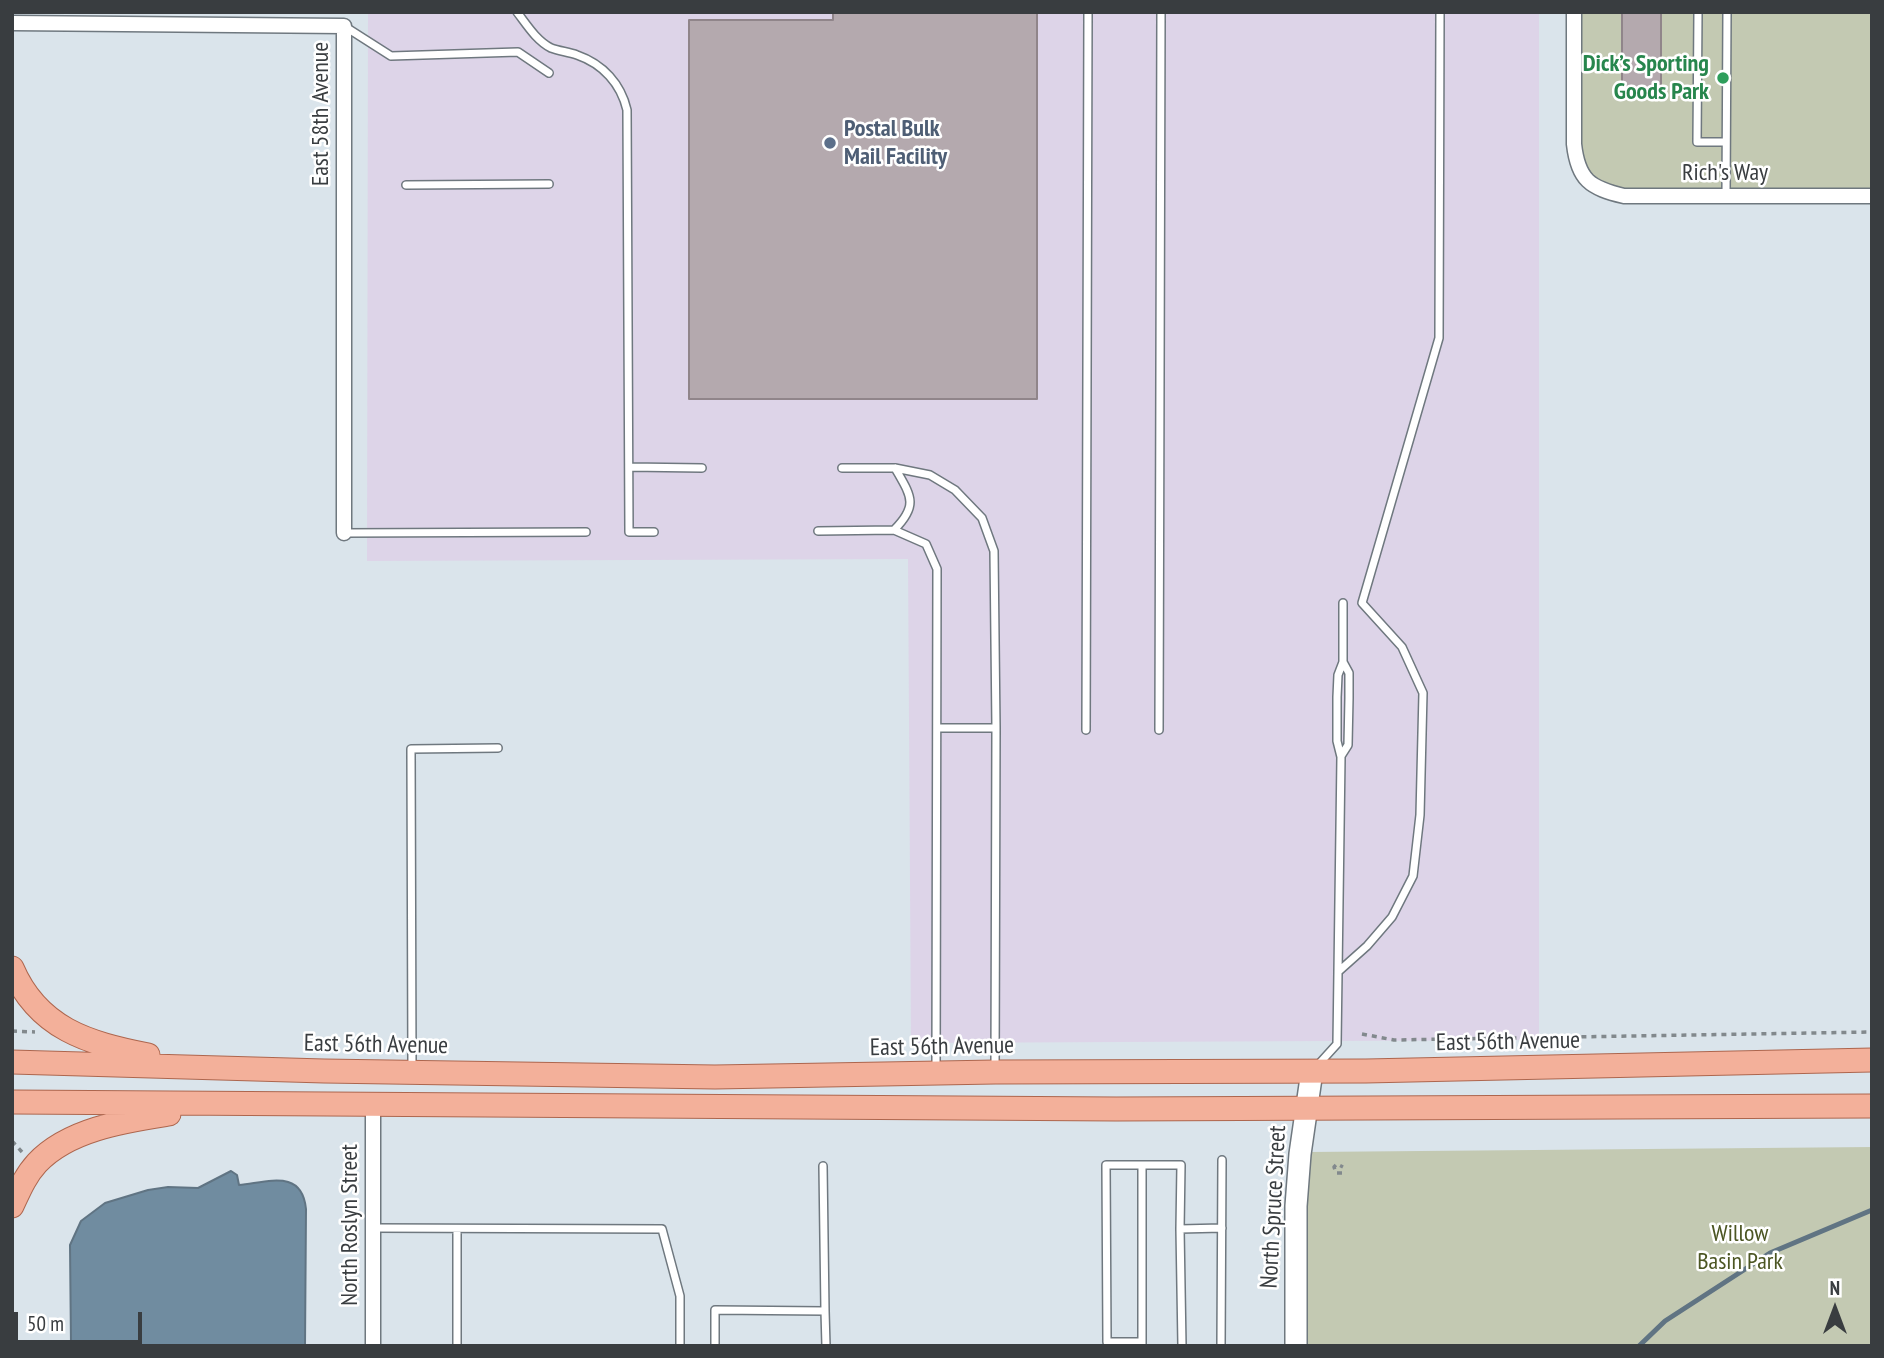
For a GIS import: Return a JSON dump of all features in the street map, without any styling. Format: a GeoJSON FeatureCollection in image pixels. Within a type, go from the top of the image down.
{"type":"FeatureCollection","features":[{"type":"Feature","properties":{"kind":"main road"},"geometry":{"type":"LineString","coordinates":[[12,968],[27,995],[47,1018],[61,1028],[107,1046],[205,1068]]}},
{"type":"Feature","properties":{"kind":"main road","name":"East 56th Avenue"},"geometry":{"type":"LineString","coordinates":[[12,1062],[715,1077],[936,1072],[1312,1071],[1872,1060]]}},
{"type":"Feature","properties":{"kind":"main road"},"geometry":{"type":"LineString","coordinates":[[12,1102],[1306,1110],[1872,1106]]}},
{"type":"Feature","properties":{"kind":"main road"},"geometry":{"type":"LineString","coordinates":[[12,1206],[36,1164],[70,1140],[116,1125],[207,1104]]}},
{"type":"Feature","properties":{"kind":"street","name":"Rich's Way"},"geometry":{"type":"LineString","coordinates":[[1574,12],[1576,162],[1584,178],[1599,190],[1624,196],[1872,196]]}},
{"type":"Feature","properties":{"kind":"street","name":"East 58th Avenue"},"geometry":{"type":"LineString","coordinates":[[12,23],[344,26],[344,533]]}},
{"type":"Feature","properties":{"kind":"street","name":"North Spruce Street"},"geometry":{"type":"LineString","coordinates":[[1296,1346],[1296,1206],[1312,1071]]}},
{"type":"Feature","properties":{"kind":"street","name":"North Roslyn Street"},"geometry":{"type":"LineString","coordinates":[[373,1105],[373,1346]]}},
{"type":"Feature","properties":{"kind":"lane"},"geometry":{"type":"LineString","coordinates":[[517,12],[537,38],[551,48],[580,56],[601,68],[618,85],[627,110],[629,532],[654,532]]}},
{"type":"Feature","properties":{"kind":"lane"},"geometry":{"type":"LineString","coordinates":[[1086,730],[1088,12]]}},
{"type":"Feature","properties":{"kind":"lane"},"geometry":{"type":"LineString","coordinates":[[1159,730],[1161,12]]}},
{"type":"Feature","properties":{"kind":"lane"},"geometry":{"type":"LineString","coordinates":[[1339,971],[1367,946],[1392,917],[1413,876],[1420,815],[1423,693],[1402,646],[1362,603],[1439,338],[1440,12]]}},
{"type":"Feature","properties":{"kind":"lane"},"geometry":{"type":"LineString","coordinates":[[1698,12],[1697,142],[1726,142]]}},
{"type":"Feature","properties":{"kind":"lane"},"geometry":{"type":"LineString","coordinates":[[1726,196],[1727,12]]}},
{"type":"Feature","properties":{"kind":"lane"},"geometry":{"type":"LineString","coordinates":[[344,26],[391,56],[518,52],[549,73]]}},
{"type":"Feature","properties":{"kind":"lane"},"geometry":{"type":"LineString","coordinates":[[406,185],[549,184]]}},
{"type":"Feature","properties":{"kind":"lane"},"geometry":{"type":"LineString","coordinates":[[629,467],[702,468]]}},
{"type":"Feature","properties":{"kind":"lane"},"geometry":{"type":"LineString","coordinates":[[842,468],[895,468],[930,475],[955,490],[982,518],[994,551],[995,1072]]}},
{"type":"Feature","properties":{"kind":"lane"},"geometry":{"type":"LineString","coordinates":[[894,530],[908,517],[911,496],[895,468]]}},
{"type":"Feature","properties":{"kind":"lane"},"geometry":{"type":"LineString","coordinates":[[818,531],[894,530],[926,544],[937,569],[936,1072]]}},
{"type":"Feature","properties":{"kind":"lane"},"geometry":{"type":"LineString","coordinates":[[344,533],[586,533]]}},
{"type":"Feature","properties":{"kind":"lane"},"geometry":{"type":"LineString","coordinates":[[1312,1071],[1337,1044],[1341,757],[1337,741],[1337,697],[1338,675],[1343,662],[1343,603]]}},
{"type":"Feature","properties":{"kind":"lane"},"geometry":{"type":"LineString","coordinates":[[937,728],[996,728]]}},
{"type":"Feature","properties":{"kind":"lane"},"geometry":{"type":"LineString","coordinates":[[412,1072],[411,749],[498,748]]}},
{"type":"Feature","properties":{"kind":"lane"},"geometry":{"type":"LineString","coordinates":[[1221,1346],[1222,1160]]}},
{"type":"Feature","properties":{"kind":"lane"},"geometry":{"type":"LineString","coordinates":[[1142,1166],[1142,1344],[1107,1342],[1106,1165],[1181,1165],[1182,1346]]}},
{"type":"Feature","properties":{"kind":"lane"},"geometry":{"type":"LineString","coordinates":[[823,1166],[826,1346]]}},
{"type":"Feature","properties":{"kind":"lane"},"geometry":{"type":"LineString","coordinates":[[373,1228],[662,1229],[680,1296],[680,1346]]}},
{"type":"Feature","properties":{"kind":"lane"},"geometry":{"type":"LineString","coordinates":[[1180,1229],[1222,1228]]}},
{"type":"Feature","properties":{"kind":"lane"},"geometry":{"type":"LineString","coordinates":[[457,1229],[457,1346]]}},
{"type":"Feature","properties":{"kind":"lane"},"geometry":{"type":"LineString","coordinates":[[715,1346],[715,1310],[825,1311]]}},
{"type":"Feature","properties":{"kind":"path"},"geometry":{"type":"LineString","coordinates":[[12,1031],[35,1032],[39,1028]]}},
{"type":"Feature","properties":{"kind":"path"},"geometry":{"type":"LineString","coordinates":[[1362,1034],[1394,1040],[1872,1032]]}},
{"type":"Feature","properties":{"kind":"path"},"geometry":{"type":"LineString","coordinates":[[12,1141],[22,1152]]}},
{"type":"Feature","properties":{"kind":"path"},"geometry":{"type":"LineString","coordinates":[[1325,1168],[1334,1168],[1338,1164],[1343,1167]]}},
{"type":"Feature","properties":{"kind":"path"},"geometry":{"type":"LineString","coordinates":[[1334,1168],[1336,1173],[1342,1173]]}},
{"type":"Feature","properties":{"kind":"shaded area"},"geometry":{"type":"Polygon","coordinates":[[[368,12],[1539,12],[1539,1040],[911,1043],[908,559],[367,561],[368,12]]]}},
{"type":"Feature","properties":{"kind":"green space","name":"Dick’s Sporting Goods Park"},"geometry":{"type":"Polygon","coordinates":[[[1574,12],[1872,12],[1872,196],[1599,190],[1574,144],[1574,12]]]}},
{"type":"Feature","properties":{"kind":"green space","name":"Willow Basin Park"},"geometry":{"type":"Polygon","coordinates":[[[1872,1147],[1872,1346],[1304,1346],[1304,1215],[1309,1152],[1872,1147]]]}},
{"type":"Feature","properties":{"kind":"water"},"geometry":{"type":"Polygon","coordinates":[[[231,1171],[237,1175],[239,1185],[282,1181],[298,1188],[303,1196],[306,1209],[305,1346],[71,1346],[70,1245],[81,1221],[105,1203],[148,1190],[168,1187],[198,1188],[231,1171]]]}},
{"type":"Feature","properties":{"kind":"building"},"geometry":{"type":"Polygon","coordinates":[[[833,12],[1037,12],[1037,399],[689,399],[689,20],[833,20],[833,12]]]}},
{"type":"Feature","properties":{"kind":"building"},"geometry":{"type":"Polygon","coordinates":[[[1622,12],[1661,12],[1661,89],[1622,89],[1622,12]]]}},
{"type":"Feature","properties":{"kind":"waterway"},"geometry":{"type":"LineString","coordinates":[[1639,1346],[1665,1321],[1770,1253],[1872,1210]]}},
{"type":"Feature","properties":{"kind":"place","name":"Dick’s Sporting Goods Park"},"geometry":{"type":"Point","coordinates":[1723,78]}},
{"type":"Feature","properties":{"kind":"place","name":"Postal Bulk Mail Facility"},"geometry":{"type":"Point","coordinates":[830,143]}}]}
